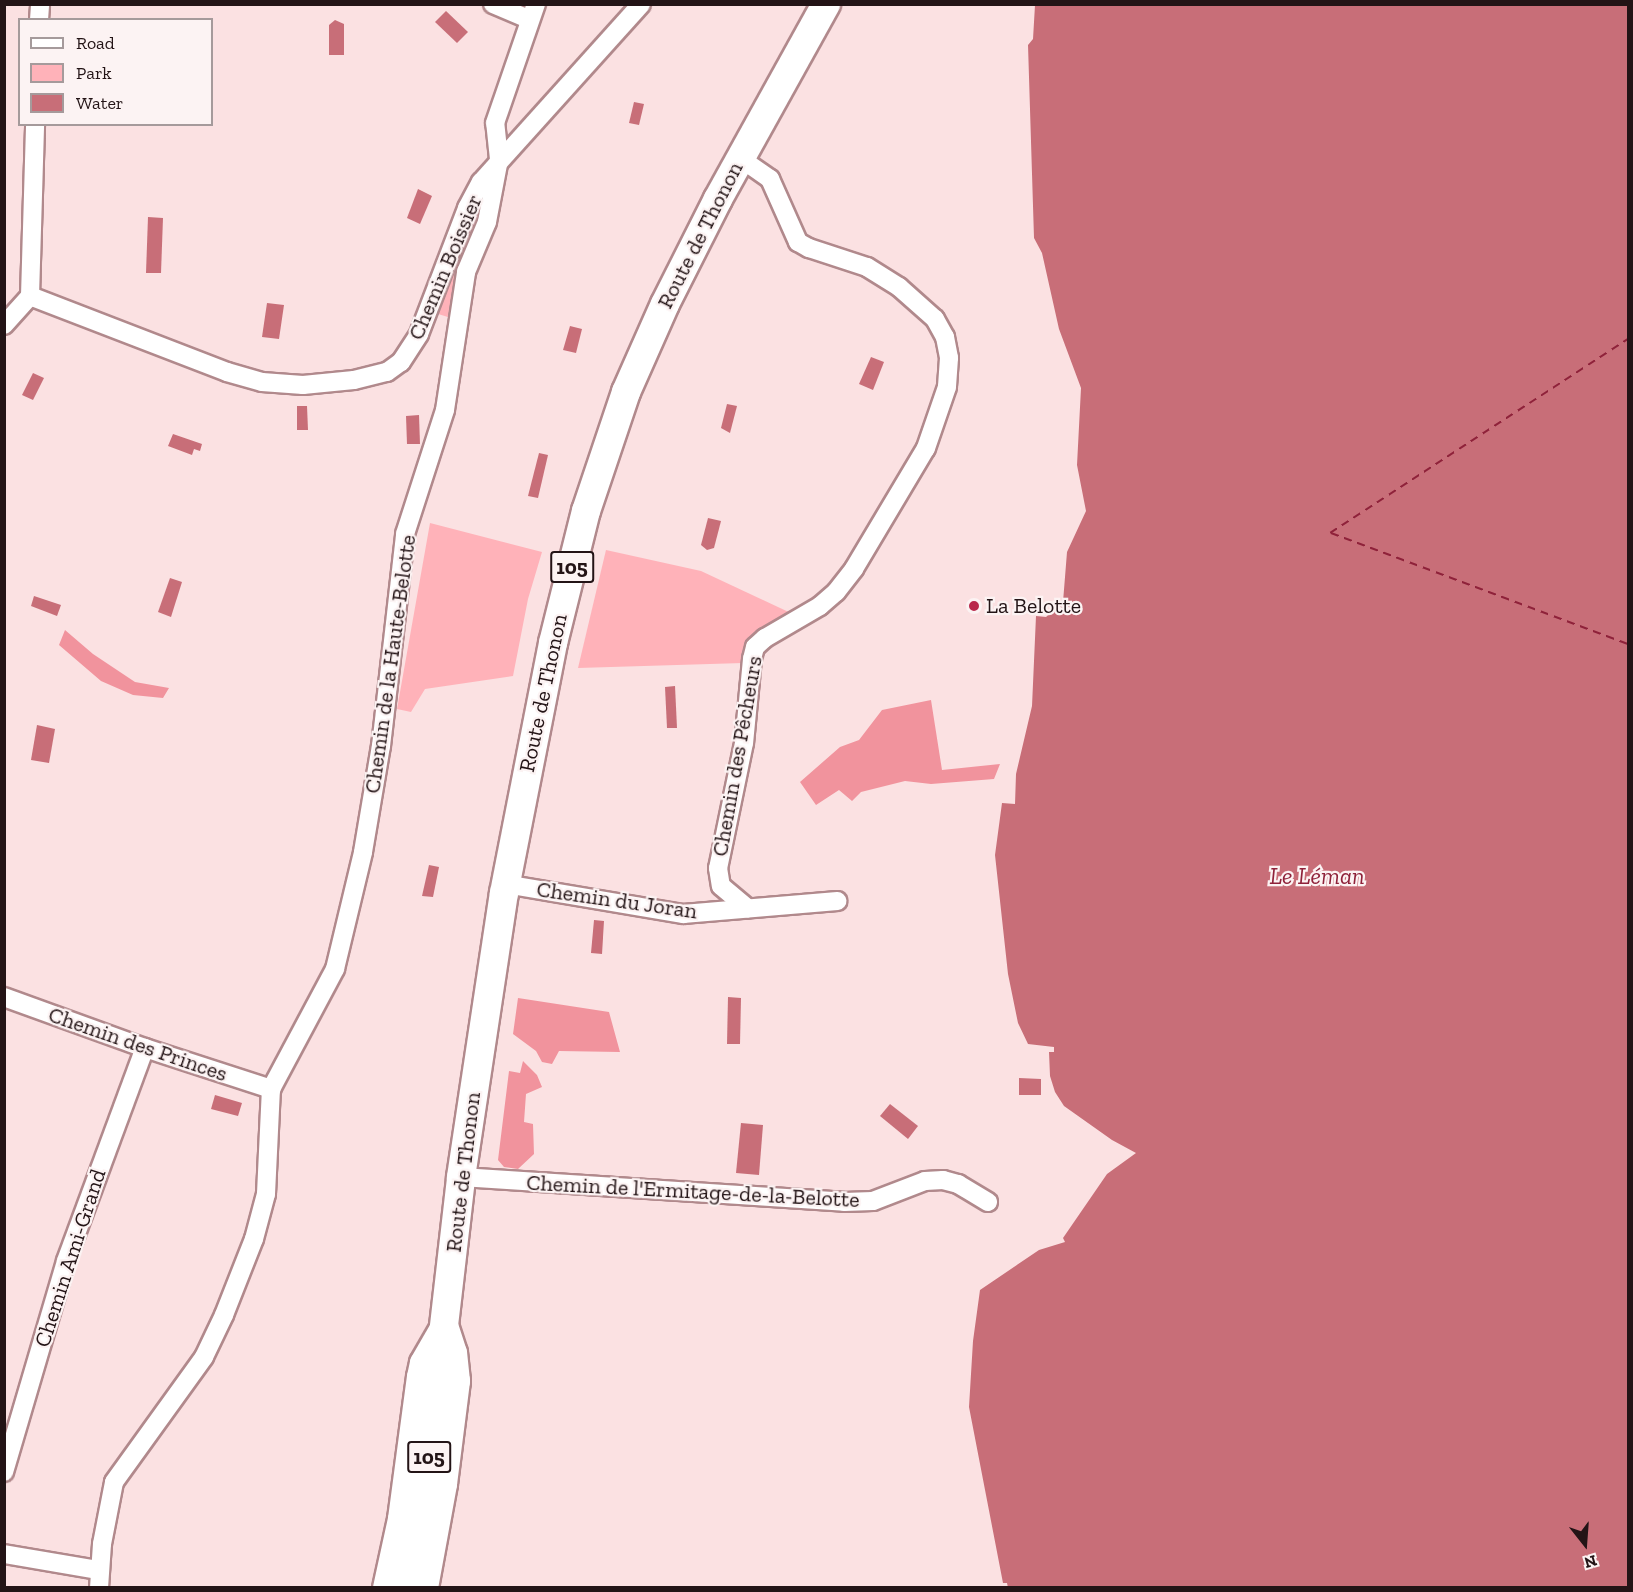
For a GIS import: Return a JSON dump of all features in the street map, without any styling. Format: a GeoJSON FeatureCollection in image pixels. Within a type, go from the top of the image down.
{"type":"FeatureCollection","features":[{"type":"Feature","properties":{"kind":"main road","name":"Route de Thonon"},"geometry":{"type":"LineString","coordinates":[[425,1587],[443,1494],[456,1381],[456,1367],[445,1326],[461,1177],[506,884],[553,643],[602,459],[651,332],[740,158],[826,4]]}},
{"type":"Feature","properties":{"kind":"main road","name":"Route de Thonon"},"geometry":{"type":"LineString","coordinates":[[386,1587],[401,1519],[420,1377],[430,1350],[445,1326]]}},
{"type":"Feature","properties":{"kind":"main road","name":"105"},"geometry":{"type":"LineString","coordinates":[[406,1587],[426,1481],[445,1326]]}},
{"type":"Feature","properties":{"kind":"street"},"geometry":{"type":"LineString","coordinates":[[493,4],[532,12],[495,123],[499,159]]}},
{"type":"Feature","properties":{"kind":"street","name":"Chemin Boissier"},"geometry":{"type":"LineString","coordinates":[[30,296],[227,372],[262,382],[303,385],[378,375],[401,362],[414,343],[467,208],[481,182],[499,159],[641,4]]}},
{"type":"Feature","properties":{"kind":"street"},"geometry":{"type":"LineString","coordinates":[[4,325],[30,296],[35,126]]}},
{"type":"Feature","properties":{"kind":"street","name":"Chemin des Pêcheurs"},"geometry":{"type":"LineString","coordinates":[[740,158],[771,179],[798,242],[808,248],[867,267],[899,287],[935,319],[945,337],[950,358],[947,387],[926,448],[854,569],[836,592],[820,606],[765,638],[755,647],[744,743],[718,868],[721,886],[748,909]]}},
{"type":"Feature","properties":{"kind":"street","name":"Chemin de la Haute-Belotte"},"geometry":{"type":"LineString","coordinates":[[271,1089],[335,969],[349,919],[381,746],[405,534],[445,410],[466,272],[487,222],[499,159]]}},
{"type":"Feature","properties":{"kind":"street","name":"Chemin du Joran"},"geometry":{"type":"LineString","coordinates":[[506,884],[683,914],[837,901]]}},
{"type":"Feature","properties":{"kind":"street","name":"Chemin des Princes"},"geometry":{"type":"LineString","coordinates":[[4,997],[145,1048],[271,1089]]}},
{"type":"Feature","properties":{"kind":"street","name":"Chemin Ami-Grand"},"geometry":{"type":"LineString","coordinates":[[4,1472],[66,1261],[145,1048]]}},
{"type":"Feature","properties":{"kind":"street"},"geometry":{"type":"LineString","coordinates":[[4,1554],[99,1579],[109,1498],[114,1482],[204,1357],[224,1315],[254,1239],[266,1194],[271,1089]]}},
{"type":"Feature","properties":{"kind":"street","name":"Chemin de l'Ermitage-de-la-Belotte"},"geometry":{"type":"LineString","coordinates":[[461,1177],[844,1202],[873,1201],[925,1181],[943,1180],[958,1184],[988,1202]]}},
{"type":"Feature","properties":{"kind":"green space"},"geometry":{"type":"Polygon","coordinates":[[[481,200],[484,205],[451,318],[435,313],[476,206],[481,200]]]}},
{"type":"Feature","properties":{"kind":"green space"},"geometry":{"type":"Polygon","coordinates":[[[430,523],[542,552],[528,599],[513,676],[425,689],[411,712],[397,709],[430,523]]]}},
{"type":"Feature","properties":{"kind":"green space"},"geometry":{"type":"Polygon","coordinates":[[[606,550],[701,571],[795,615],[743,663],[578,668],[606,550]]]}},
{"type":"Feature","properties":{"kind":"shaded area"},"geometry":{"type":"Polygon","coordinates":[[[65,630],[93,654],[135,682],[169,688],[163,698],[133,695],[101,681],[59,645],[65,630]]]}},
{"type":"Feature","properties":{"kind":"shaded area"},"geometry":{"type":"Polygon","coordinates":[[[931,700],[942,770],[1000,764],[994,779],[931,784],[905,781],[861,792],[852,801],[839,790],[816,805],[800,782],[840,747],[859,740],[882,710],[931,700]]]}},
{"type":"Feature","properties":{"kind":"shaded area"},"geometry":{"type":"Polygon","coordinates":[[[518,998],[609,1012],[620,1052],[559,1051],[552,1064],[542,1062],[536,1051],[513,1034],[518,998]]]}},
{"type":"Feature","properties":{"kind":"shaded area"},"geometry":{"type":"Polygon","coordinates":[[[523,1061],[537,1075],[542,1087],[526,1094],[524,1122],[533,1124],[534,1154],[518,1169],[504,1167],[498,1160],[509,1071],[520,1073],[523,1061]]]}},
{"type":"Feature","properties":{"kind":"water","name":"Le Léman"},"geometry":{"type":"Polygon","coordinates":[[[1035,5],[1628,5],[1628,1587],[1008,1588],[1007,1583],[1003,1583],[969,1407],[973,1341],[980,1290],[1039,1250],[1065,1242],[1063,1238],[1107,1174],[1136,1153],[1112,1140],[1064,1106],[1055,1092],[1050,1076],[1049,1052],[1054,1052],[1054,1047],[1028,1044],[1018,1023],[1008,974],[995,855],[1002,803],[1015,804],[1016,774],[1032,706],[1036,616],[1046,617],[1063,602],[1067,552],[1086,511],[1077,465],[1081,388],[1059,329],[1042,253],[1034,238],[1028,45],[1033,39],[1035,5]]]}},
{"type":"Feature","properties":{"kind":"water"},"geometry":{"type":"Polygon","coordinates":[[[446,11],[468,32],[457,43],[435,22],[446,11]]]}},
{"type":"Feature","properties":{"kind":"water"},"geometry":{"type":"Polygon","coordinates":[[[335,20],[344,24],[344,55],[329,55],[329,25],[335,20]]]}},
{"type":"Feature","properties":{"kind":"water"},"geometry":{"type":"Polygon","coordinates":[[[634,102],[644,104],[639,125],[629,123],[634,102]]]}},
{"type":"Feature","properties":{"kind":"water"},"geometry":{"type":"Polygon","coordinates":[[[418,189],[432,196],[420,224],[407,218],[418,189]]]}},
{"type":"Feature","properties":{"kind":"water"},"geometry":{"type":"Polygon","coordinates":[[[148,217],[163,218],[161,273],[146,273],[148,217]]]}},
{"type":"Feature","properties":{"kind":"water"},"geometry":{"type":"Polygon","coordinates":[[[267,303],[284,305],[279,339],[262,337],[267,303]]]}},
{"type":"Feature","properties":{"kind":"water"},"geometry":{"type":"Polygon","coordinates":[[[570,326],[582,329],[576,353],[563,350],[570,326]]]}},
{"type":"Feature","properties":{"kind":"water"},"geometry":{"type":"Polygon","coordinates":[[[871,357],[884,362],[873,390],[859,384],[871,357]]]}},
{"type":"Feature","properties":{"kind":"water"},"geometry":{"type":"Polygon","coordinates":[[[33,373],[44,378],[33,400],[22,395],[33,373]]]}},
{"type":"Feature","properties":{"kind":"water"},"geometry":{"type":"Polygon","coordinates":[[[727,404],[737,406],[730,433],[721,428],[727,404]]]}},
{"type":"Feature","properties":{"kind":"water"},"geometry":{"type":"Polygon","coordinates":[[[297,406],[307,406],[308,430],[297,430],[297,406]]]}},
{"type":"Feature","properties":{"kind":"water"},"geometry":{"type":"Polygon","coordinates":[[[419,415],[420,444],[407,444],[406,416],[419,415]]]}},
{"type":"Feature","properties":{"kind":"water"},"geometry":{"type":"Polygon","coordinates":[[[173,434],[202,444],[200,451],[194,449],[192,455],[168,446],[173,434]]]}},
{"type":"Feature","properties":{"kind":"water"},"geometry":{"type":"Polygon","coordinates":[[[539,453],[548,455],[538,498],[528,496],[539,453]]]}},
{"type":"Feature","properties":{"kind":"water"},"geometry":{"type":"Polygon","coordinates":[[[708,518],[721,521],[714,548],[707,550],[701,545],[708,518]]]}},
{"type":"Feature","properties":{"kind":"water"},"geometry":{"type":"Polygon","coordinates":[[[170,578],[182,582],[171,617],[158,612],[170,578]]]}},
{"type":"Feature","properties":{"kind":"water"},"geometry":{"type":"Polygon","coordinates":[[[34,596],[61,605],[57,616],[31,606],[34,596]]]}},
{"type":"Feature","properties":{"kind":"water"},"geometry":{"type":"Polygon","coordinates":[[[675,686],[677,728],[667,728],[665,687],[675,686]]]}},
{"type":"Feature","properties":{"kind":"water"},"geometry":{"type":"Polygon","coordinates":[[[37,725],[55,729],[49,763],[31,760],[37,725]]]}},
{"type":"Feature","properties":{"kind":"water"},"geometry":{"type":"Polygon","coordinates":[[[429,865],[439,867],[433,897],[422,896],[429,865]]]}},
{"type":"Feature","properties":{"kind":"water"},"geometry":{"type":"Polygon","coordinates":[[[594,920],[604,921],[602,954],[591,953],[594,920]]]}},
{"type":"Feature","properties":{"kind":"water"},"geometry":{"type":"Polygon","coordinates":[[[728,997],[741,998],[740,1044],[727,1044],[728,997]]]}},
{"type":"Feature","properties":{"kind":"water"},"geometry":{"type":"Polygon","coordinates":[[[1019,1078],[1041,1079],[1041,1095],[1019,1095],[1019,1078]]]}},
{"type":"Feature","properties":{"kind":"water"},"geometry":{"type":"Polygon","coordinates":[[[215,1095],[242,1103],[238,1116],[211,1109],[215,1095]]]}},
{"type":"Feature","properties":{"kind":"water"},"geometry":{"type":"Polygon","coordinates":[[[890,1104],[918,1126],[908,1139],[880,1116],[890,1104]]]}},
{"type":"Feature","properties":{"kind":"water"},"geometry":{"type":"Polygon","coordinates":[[[741,1123],[763,1125],[759,1175],[736,1173],[741,1123]]]}},
{"type":"Feature","properties":{"kind":"ferry route"},"geometry":{"type":"LineString","coordinates":[[1330,533],[1628,339]]}},
{"type":"Feature","properties":{"kind":"ferry route"},"geometry":{"type":"LineString","coordinates":[[1331,533],[1628,644]]}},
{"type":"Feature","properties":{"kind":"place","name":"La Belotte"},"geometry":{"type":"Point","coordinates":[974,606]}}]}
